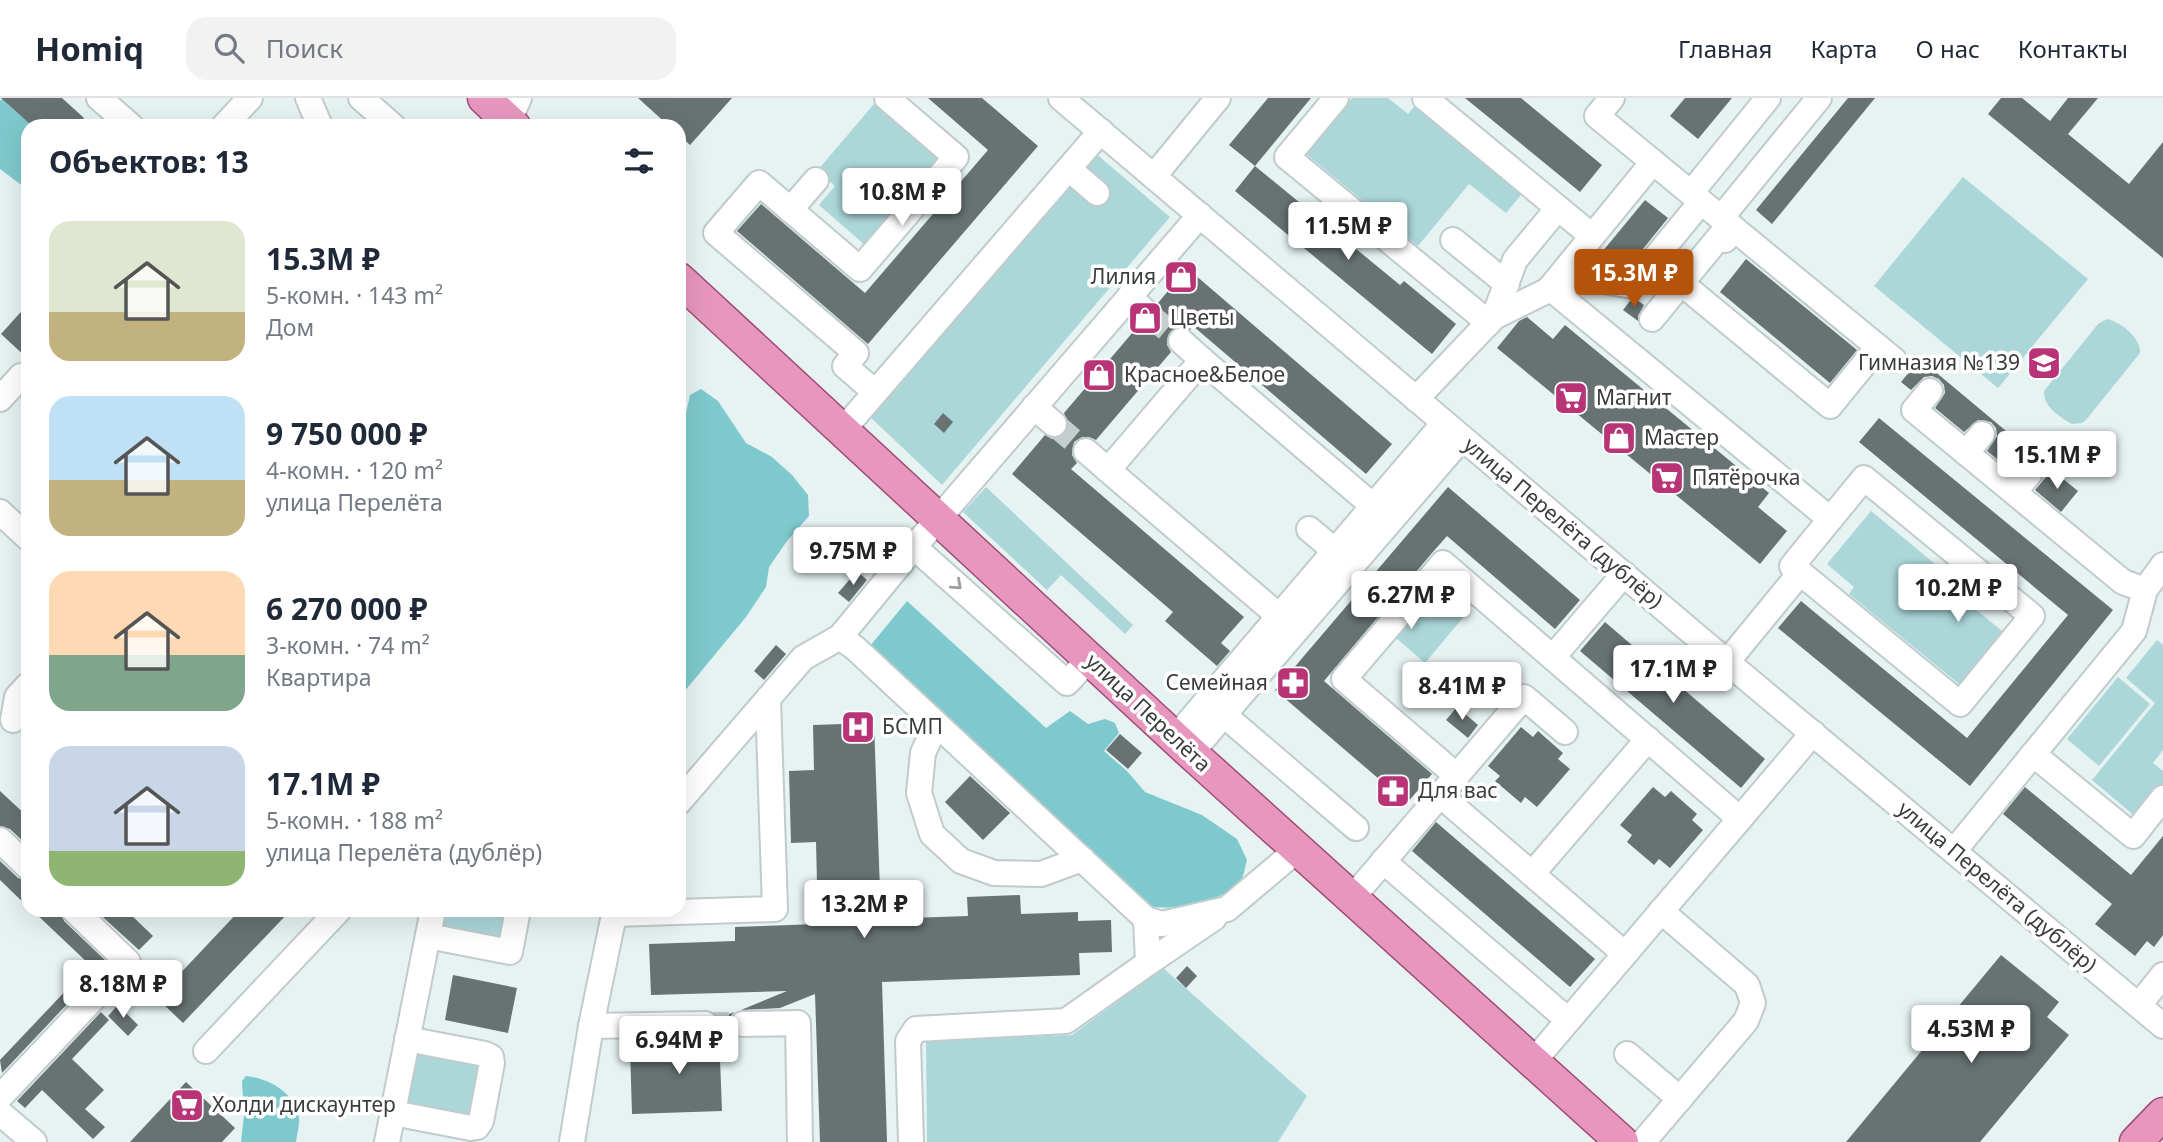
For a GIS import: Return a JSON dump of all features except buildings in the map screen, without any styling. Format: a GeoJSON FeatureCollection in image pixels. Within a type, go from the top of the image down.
{"type":"FeatureCollection","features":[{"type":"Feature","properties":{"kind":"main road"},"geometry":{"type":"LineString","coordinates":[[484,98],[514,115]]}},
{"type":"Feature","properties":{"kind":"main road","name":"улица Перелёта"},"geometry":{"type":"LineString","coordinates":[[686,286],[1183,746],[1622,1142]]}},
{"type":"Feature","properties":{"kind":"main road"},"geometry":{"type":"LineString","coordinates":[[2136,1142],[2163,1114]]}},
{"type":"Feature","properties":{"kind":"street"},"geometry":{"type":"LineString","coordinates":[[99,98],[123,119]]}},
{"type":"Feature","properties":{"kind":"street"},"geometry":{"type":"LineString","coordinates":[[230,119],[250,98]]}},
{"type":"Feature","properties":{"kind":"street"},"geometry":{"type":"LineString","coordinates":[[308,98],[317,119]]}},
{"type":"Feature","properties":{"kind":"street"},"geometry":{"type":"LineString","coordinates":[[361,98],[385,119]]}},
{"type":"Feature","properties":{"kind":"street"},"geometry":{"type":"LineString","coordinates":[[875,392],[845,366],[856,353],[716,233],[759,183],[860,269],[956,157],[887,98]]}},
{"type":"Feature","properties":{"kind":"street","name":"улица Перелёта (дублёр)"},"geometry":{"type":"LineString","coordinates":[[1061,98],[1727,662],[2163,1026]]}},
{"type":"Feature","properties":{"kind":"street"},"geometry":{"type":"LineString","coordinates":[[1154,176],[1218,98]]}},
{"type":"Feature","properties":{"kind":"street"},"geometry":{"type":"LineString","coordinates":[[1335,98],[1287,157],[1492,320]]}},
{"type":"Feature","properties":{"kind":"street"},"geometry":{"type":"LineString","coordinates":[[1425,98],[1592,236]]}},
{"type":"Feature","properties":{"kind":"street"},"geometry":{"type":"LineString","coordinates":[[1612,98],[1597,116],[1886,354],[1830,406],[1681,283]]}},
{"type":"Feature","properties":{"kind":"street"},"geometry":{"type":"LineString","coordinates":[[1416,399],[1492,320],[1550,288],[1587,278],[1632,286],[1768,98]]}},
{"type":"Feature","properties":{"kind":"street"},"geometry":{"type":"LineString","coordinates":[[1652,319],[1720,236],[1725,240],[1727,223],[1819,98]]}},
{"type":"Feature","properties":{"kind":"street"},"geometry":{"type":"LineString","coordinates":[[842,431],[1101,131]]}},
{"type":"Feature","properties":{"kind":"street"},"geometry":{"type":"LineString","coordinates":[[1550,288],[1653,162]]}},
{"type":"Feature","properties":{"kind":"street"},"geometry":{"type":"LineString","coordinates":[[1069,169],[1097,193]]}},
{"type":"Feature","properties":{"kind":"street"},"geometry":{"type":"LineString","coordinates":[[790,209],[816,180]]}},
{"type":"Feature","properties":{"kind":"street"},"geometry":{"type":"LineString","coordinates":[[1492,320],[1516,260],[1558,208]]}},
{"type":"Feature","properties":{"kind":"street"},"geometry":{"type":"LineString","coordinates":[[686,794],[803,658],[840,637],[937,519],[1200,215]]}},
{"type":"Feature","properties":{"kind":"street"},"geometry":{"type":"LineString","coordinates":[[1453,240],[1507,284]]}},
{"type":"Feature","properties":{"kind":"street"},"geometry":{"type":"LineString","coordinates":[[1550,288],[1830,519]]}},
{"type":"Feature","properties":{"kind":"street"},"geometry":{"type":"LineString","coordinates":[[1129,297],[1149,314]]}},
{"type":"Feature","properties":{"kind":"street"},"geometry":{"type":"LineString","coordinates":[[1181,341],[1373,506]]}},
{"type":"Feature","properties":{"kind":"street"},"geometry":{"type":"LineString","coordinates":[[1108,470],[1202,360]]}},
{"type":"Feature","properties":{"kind":"street"},"geometry":{"type":"LineString","coordinates":[[0,399],[21,376]]}},
{"type":"Feature","properties":{"kind":"street"},"geometry":{"type":"LineString","coordinates":[[1930,391],[1914,410],[2123,582],[2145,590]]}},
{"type":"Feature","properties":{"kind":"street"},"geometry":{"type":"LineString","coordinates":[[1034,407],[1054,424]]}},
{"type":"Feature","properties":{"kind":"street"},"geometry":{"type":"LineString","coordinates":[[1183,746],[1279,616],[1373,506],[1453,430]]}},
{"type":"Feature","properties":{"kind":"street"},"geometry":{"type":"LineString","coordinates":[[1183,746],[1224,715],[1453,430]]}},
{"type":"Feature","properties":{"kind":"street"},"geometry":{"type":"LineString","coordinates":[[1966,453],[1982,434]]}},
{"type":"Feature","properties":{"kind":"street"},"geometry":{"type":"LineString","coordinates":[[1086,451],[1279,616]]}},
{"type":"Feature","properties":{"kind":"street"},"geometry":{"type":"LineString","coordinates":[[2014,492],[2030,473]]}},
{"type":"Feature","properties":{"kind":"street"},"geometry":{"type":"LineString","coordinates":[[1864,478],[2032,616],[1959,704],[1800,573],[1792,566],[1864,478]]}},
{"type":"Feature","properties":{"kind":"street"},"geometry":{"type":"LineString","coordinates":[[0,512],[21,532]]}},
{"type":"Feature","properties":{"kind":"street"},"geometry":{"type":"LineString","coordinates":[[1309,529],[1335,551]]}},
{"type":"Feature","properties":{"kind":"street"},"geometry":{"type":"LineString","coordinates":[[914,547],[1067,683],[1089,659]]}},
{"type":"Feature","properties":{"kind":"street"},"geometry":{"type":"LineString","coordinates":[[1457,776],[1344,679],[1443,563],[1740,818]]}},
{"type":"Feature","properties":{"kind":"street"},"geometry":{"type":"LineString","coordinates":[[1954,851],[2134,631],[2145,590],[2163,565]]}},
{"type":"Feature","properties":{"kind":"street"},"geometry":{"type":"LineString","coordinates":[[1727,662],[1800,573]]}},
{"type":"Feature","properties":{"kind":"street"},"geometry":{"type":"LineString","coordinates":[[1553,657],[1624,574]]}},
{"type":"Feature","properties":{"kind":"street"},"geometry":{"type":"LineString","coordinates":[[840,637],[1146,919],[1162,924],[1227,909]]}},
{"type":"Feature","properties":{"kind":"street"},"geometry":{"type":"LineString","coordinates":[[14,719],[17,697],[21,693]]}},
{"type":"Feature","properties":{"kind":"street"},"geometry":{"type":"LineString","coordinates":[[1352,898],[1524,697],[1565,732]]}},
{"type":"Feature","properties":{"kind":"street"},"geometry":{"type":"LineString","coordinates":[[686,911],[775,909],[768,700]]}},
{"type":"Feature","properties":{"kind":"street"},"geometry":{"type":"LineString","coordinates":[[1224,715],[1356,828]]}},
{"type":"Feature","properties":{"kind":"street"},"geometry":{"type":"LineString","coordinates":[[936,724],[923,753],[919,793],[932,834],[961,862],[994,873],[1041,874],[1082,859]]}},
{"type":"Feature","properties":{"kind":"street"},"geometry":{"type":"LineString","coordinates":[[1533,1062],[1813,733]]}},
{"type":"Feature","properties":{"kind":"street"},"geometry":{"type":"LineString","coordinates":[[1532,874],[1603,776],[1647,739]]}},
{"type":"Feature","properties":{"kind":"street"},"geometry":{"type":"LineString","coordinates":[[2033,754],[2133,835],[2163,798]]}},
{"type":"Feature","properties":{"kind":"street"},"geometry":{"type":"LineString","coordinates":[[1440,795],[1625,954]]}},
{"type":"Feature","properties":{"kind":"street"},"geometry":{"type":"LineString","coordinates":[[0,840],[21,860]]}},
{"type":"Feature","properties":{"kind":"street"},"geometry":{"type":"LineString","coordinates":[[911,1142],[908,1041],[916,1029],[1066,1021],[1227,909],[1297,850]]}},
{"type":"Feature","properties":{"kind":"street"},"geometry":{"type":"LineString","coordinates":[[1383,861],[1568,1020]]}},
{"type":"Feature","properties":{"kind":"street"},"geometry":{"type":"LineString","coordinates":[[1643,1142],[1746,1021],[1754,1003],[1747,985],[1661,911]]}},
{"type":"Feature","properties":{"kind":"street"},"geometry":{"type":"LineString","coordinates":[[0,1097],[128,962],[81,917]]}},
{"type":"Feature","properties":{"kind":"street"},"geometry":{"type":"LineString","coordinates":[[206,1051],[332,917]]}},
{"type":"Feature","properties":{"kind":"street"},"geometry":{"type":"LineString","coordinates":[[387,1142],[432,917]]}},
{"type":"Feature","properties":{"kind":"street"},"geometry":{"type":"LineString","coordinates":[[428,936],[514,953],[517,917]]}},
{"type":"Feature","properties":{"kind":"street"},"geometry":{"type":"LineString","coordinates":[[579,1139],[592,1026],[614,917]]}},
{"type":"Feature","properties":{"kind":"street"},"geometry":{"type":"LineString","coordinates":[[1146,919],[1148,963]]}},
{"type":"Feature","properties":{"kind":"street"},"geometry":{"type":"LineString","coordinates":[[2139,1005],[2163,975]]}},
{"type":"Feature","properties":{"kind":"street"},"geometry":{"type":"LineString","coordinates":[[743,1024],[798,1023],[800,1142]]}},
{"type":"Feature","properties":{"kind":"street"},"geometry":{"type":"LineString","coordinates":[[592,1026],[705,1024]]}},
{"type":"Feature","properties":{"kind":"street"},"geometry":{"type":"LineString","coordinates":[[393,1113],[477,1127],[481,1121],[492,1063],[491,1057],[485,1054],[407,1039]]}},
{"type":"Feature","properties":{"kind":"street"},"geometry":{"type":"LineString","coordinates":[[1627,1054],[1680,1099]]}},
{"type":"Feature","properties":{"kind":"street"},"geometry":{"type":"LineString","coordinates":[[0,1113],[34,1142]]}},
{"type":"Feature","properties":{"kind":"shaded area"},"geometry":{"type":"Polygon","coordinates":[[[1352,98],[1388,98],[1408,114],[1418,102],[1525,190],[1506,213],[1469,184],[1418,246],[1306,154],[1352,98]]]}},
{"type":"Feature","properties":{"kind":"shaded area"},"geometry":{"type":"Polygon","coordinates":[[[2,99],[24,119],[21,119],[21,185],[0,169],[2,99]]]}},
{"type":"Feature","properties":{"kind":"shaded area"},"geometry":{"type":"Polygon","coordinates":[[[874,104],[939,160],[866,246],[819,205],[835,186],[817,171],[874,104]]]}},
{"type":"Feature","properties":{"kind":"shaded area"},"geometry":{"type":"Polygon","coordinates":[[[1093,151],[1170,217],[942,485],[868,415],[1066,183],[1093,206],[1109,187],[1082,164],[1093,151]]]}},
{"type":"Feature","properties":{"kind":"shaded area"},"geometry":{"type":"Polygon","coordinates":[[[1963,177],[2088,279],[1998,388],[1874,286],[1963,177]]]}},
{"type":"Feature","properties":{"kind":"shaded area"},"geometry":{"type":"Polygon","coordinates":[[[2107,319],[2118,323],[2129,332],[2137,342],[2140,353],[2086,420],[2072,424],[2049,407],[2044,391],[2098,324],[2107,319]]]}},
{"type":"Feature","properties":{"kind":"shaded area"},"geometry":{"type":"Polygon","coordinates":[[[701,389],[718,401],[746,443],[772,457],[792,475],[808,495],[809,516],[769,567],[766,587],[746,617],[686,690],[686,414],[690,395],[701,389]]]}},
{"type":"Feature","properties":{"kind":"shaded area"},"geometry":{"type":"Polygon","coordinates":[[[986,487],[1133,625],[1125,634],[1061,575],[1047,590],[963,512],[986,487]]]}},
{"type":"Feature","properties":{"kind":"shaded area"},"geometry":{"type":"Polygon","coordinates":[[[1871,511],[1963,587],[1958,595],[2002,631],[1959,684],[1849,594],[1854,587],[1827,564],[1871,511]]]}},
{"type":"Feature","properties":{"kind":"shaded area"},"geometry":{"type":"Polygon","coordinates":[[[1437,589],[1466,614],[1425,663],[1395,637],[1437,589]]]}},
{"type":"Feature","properties":{"kind":"shaded area"},"geometry":{"type":"Polygon","coordinates":[[[907,601],[1046,728],[1070,711],[1088,724],[1105,719],[1115,723],[1119,733],[1104,751],[1127,771],[1145,792],[1202,815],[1237,839],[1247,860],[1240,882],[1222,895],[1196,904],[1168,907],[1146,905],[870,646],[907,601]]]}},
{"type":"Feature","properties":{"kind":"shaded area"},"geometry":{"type":"Polygon","coordinates":[[[2157,640],[2163,645],[2163,750],[2153,763],[2163,771],[2163,785],[2136,817],[2092,780],[2155,703],[2126,678],[2157,640]]]}},
{"type":"Feature","properties":{"kind":"shaded area"},"geometry":{"type":"Polygon","coordinates":[[[2118,677],[2150,704],[2099,766],[2067,739],[2118,677]]]}},
{"type":"Feature","properties":{"kind":"shaded area"},"geometry":{"type":"Polygon","coordinates":[[[444,917],[506,917],[501,938],[498,939],[444,928],[444,917]]]}},
{"type":"Feature","properties":{"kind":"shaded area"},"geometry":{"type":"Polygon","coordinates":[[[1163,968],[1307,1096],[1278,1142],[927,1142],[926,1041],[1072,1035],[1163,968]]]}},
{"type":"Feature","properties":{"kind":"shaded area"},"geometry":{"type":"Polygon","coordinates":[[[417,1053],[480,1060],[471,1117],[408,1105],[417,1053]]]}},
{"type":"Feature","properties":{"kind":"shaded area"},"geometry":{"type":"Polygon","coordinates":[[[246,1076],[271,1083],[285,1092],[299,1117],[296,1142],[241,1142],[244,1115],[242,1081],[246,1076]]]}},
{"type":"Feature","properties":{"kind":"tunnel"},"geometry":{"type":"LineString","coordinates":[[1148,314],[1181,341]]}},
{"type":"Feature","properties":{"kind":"tunnel"},"geometry":{"type":"LineString","coordinates":[[1054,424],[1086,451]]}},
{"type":"Feature","properties":{"kind":"tunnel"},"geometry":{"type":"LineString","coordinates":[[705,1024],[743,1024]]}},
{"type":"Feature","properties":{"kind":"place","name":"Лилия"},"geometry":{"type":"Point","coordinates":[1181,277]}},
{"type":"Feature","properties":{"kind":"place","name":"Цветы"},"geometry":{"type":"Point","coordinates":[1145,318]}},
{"type":"Feature","properties":{"kind":"place","name":"Гимназия №139"},"geometry":{"type":"Point","coordinates":[2044,363]}},
{"type":"Feature","properties":{"kind":"place","name":"Красное&Белое"},"geometry":{"type":"Point","coordinates":[1099,375]}},
{"type":"Feature","properties":{"kind":"place","name":"Магнит"},"geometry":{"type":"Point","coordinates":[1571,398]}},
{"type":"Feature","properties":{"kind":"place","name":"Мастер"},"geometry":{"type":"Point","coordinates":[1619,438]}},
{"type":"Feature","properties":{"kind":"place","name":"Пятёрочка"},"geometry":{"type":"Point","coordinates":[1667,478]}},
{"type":"Feature","properties":{"kind":"place","name":"Семейная"},"geometry":{"type":"Point","coordinates":[1293,683]}},
{"type":"Feature","properties":{"kind":"place","name":"БСМП"},"geometry":{"type":"Point","coordinates":[858,727]}},
{"type":"Feature","properties":{"kind":"place","name":"Для вас"},"geometry":{"type":"Point","coordinates":[1393,791]}},
{"type":"Feature","properties":{"kind":"place","name":"Холди дискаунтер"},"geometry":{"type":"Point","coordinates":[187,1105]}}]}
